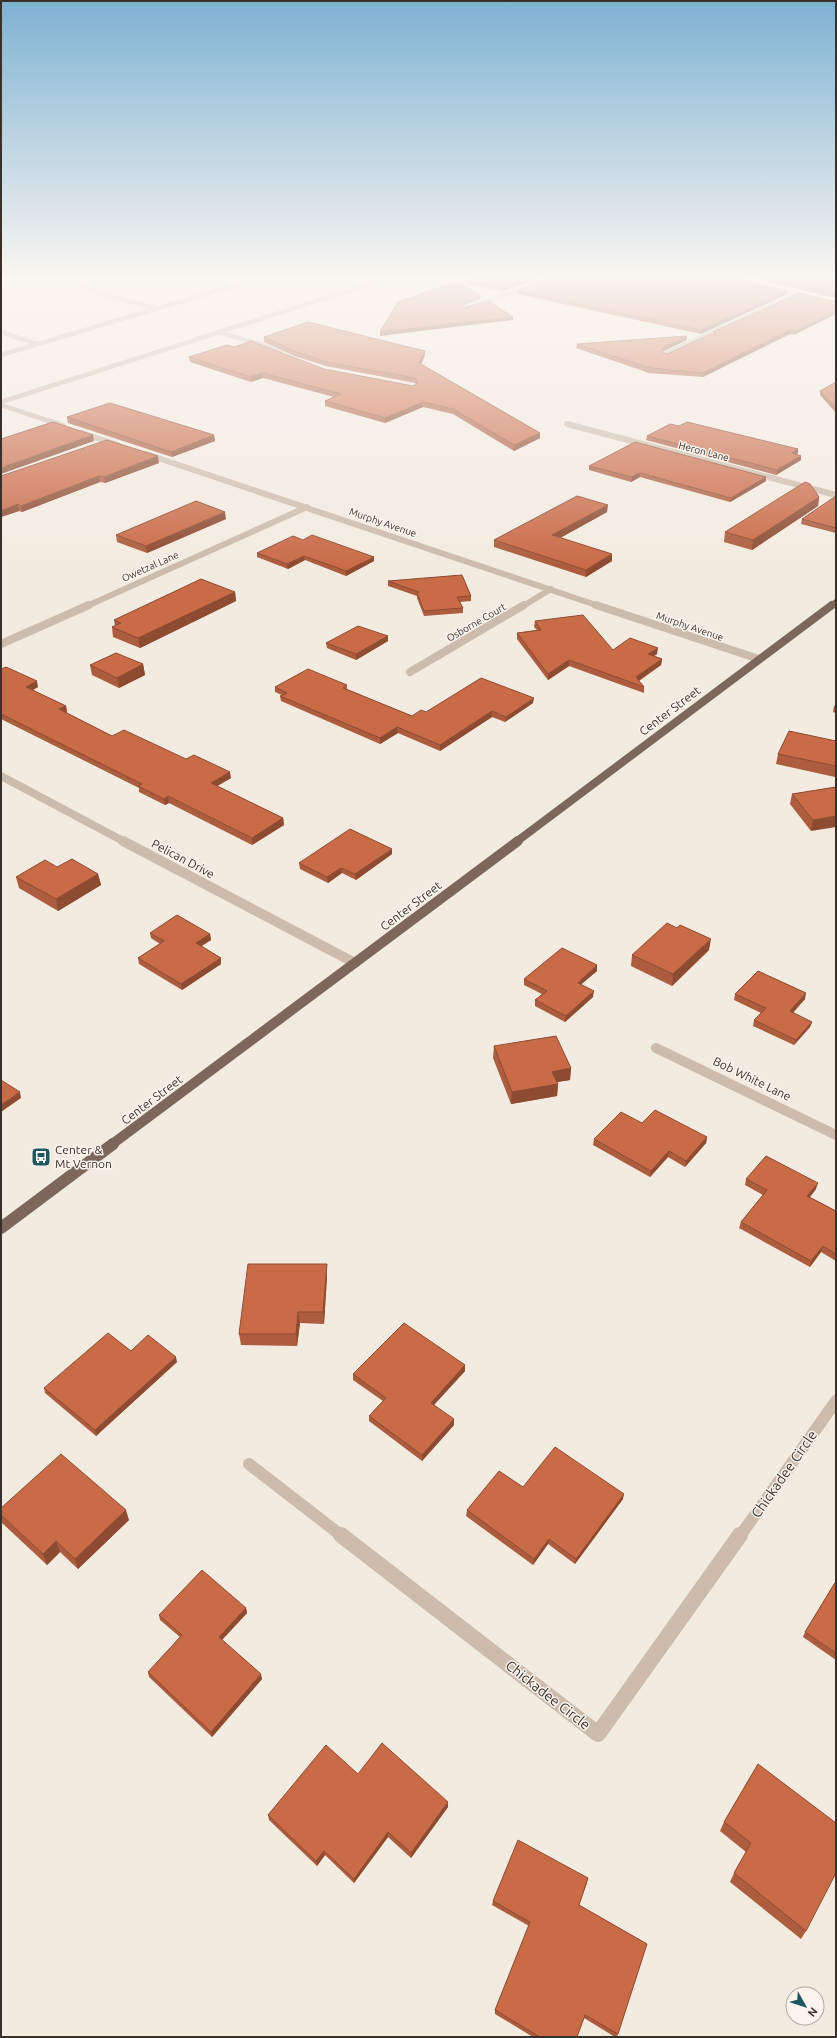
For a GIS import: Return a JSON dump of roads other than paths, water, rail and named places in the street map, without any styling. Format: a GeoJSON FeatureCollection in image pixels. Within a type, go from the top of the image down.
{"type":"FeatureCollection","features":[{"type":"Feature","properties":{"kind":"main road","name":"Center Street"},"geometry":{"type":"LineString","coordinates":[[1,1228],[836,602]]}},
{"type":"Feature","properties":{"kind":"street"},"geometry":{"type":"LineString","coordinates":[[1,402],[87,374]]}},
{"type":"Feature","properties":{"kind":"street"},"geometry":{"type":"LineString","coordinates":[[1,405],[122,446]]}},
{"type":"Feature","properties":{"kind":"street","name":"Heron Lane"},"geometry":{"type":"LineString","coordinates":[[567,424],[836,495]]}},
{"type":"Feature","properties":{"kind":"street"},"geometry":{"type":"LineString","coordinates":[[93,446],[107,441]]}},
{"type":"Feature","properties":{"kind":"street","name":"Murphy Avenue"},"geometry":{"type":"LineString","coordinates":[[137,451],[759,659]]}},
{"type":"Feature","properties":{"kind":"street","name":"Owetzal Lane"},"geometry":{"type":"LineString","coordinates":[[1,644],[307,507]]}},
{"type":"Feature","properties":{"kind":"street","name":"Osborne Court"},"geometry":{"type":"LineString","coordinates":[[410,672],[551,589]]}},
{"type":"Feature","properties":{"kind":"street","name":"Pelican Drive"},"geometry":{"type":"LineString","coordinates":[[1,776],[354,963]]}},
{"type":"Feature","properties":{"kind":"street","name":"Bob White Lane"},"geometry":{"type":"LineString","coordinates":[[656,1048],[836,1134]]}},
{"type":"Feature","properties":{"kind":"street","name":"Chickadee Circle"},"geometry":{"type":"LineString","coordinates":[[249,1464],[598,1734],[836,1400]]}},
{"type":"Feature","properties":{"kind":"place","name":"Center & Mt Vernon"},"geometry":{"type":"Point","coordinates":[41,1157]}}]}
